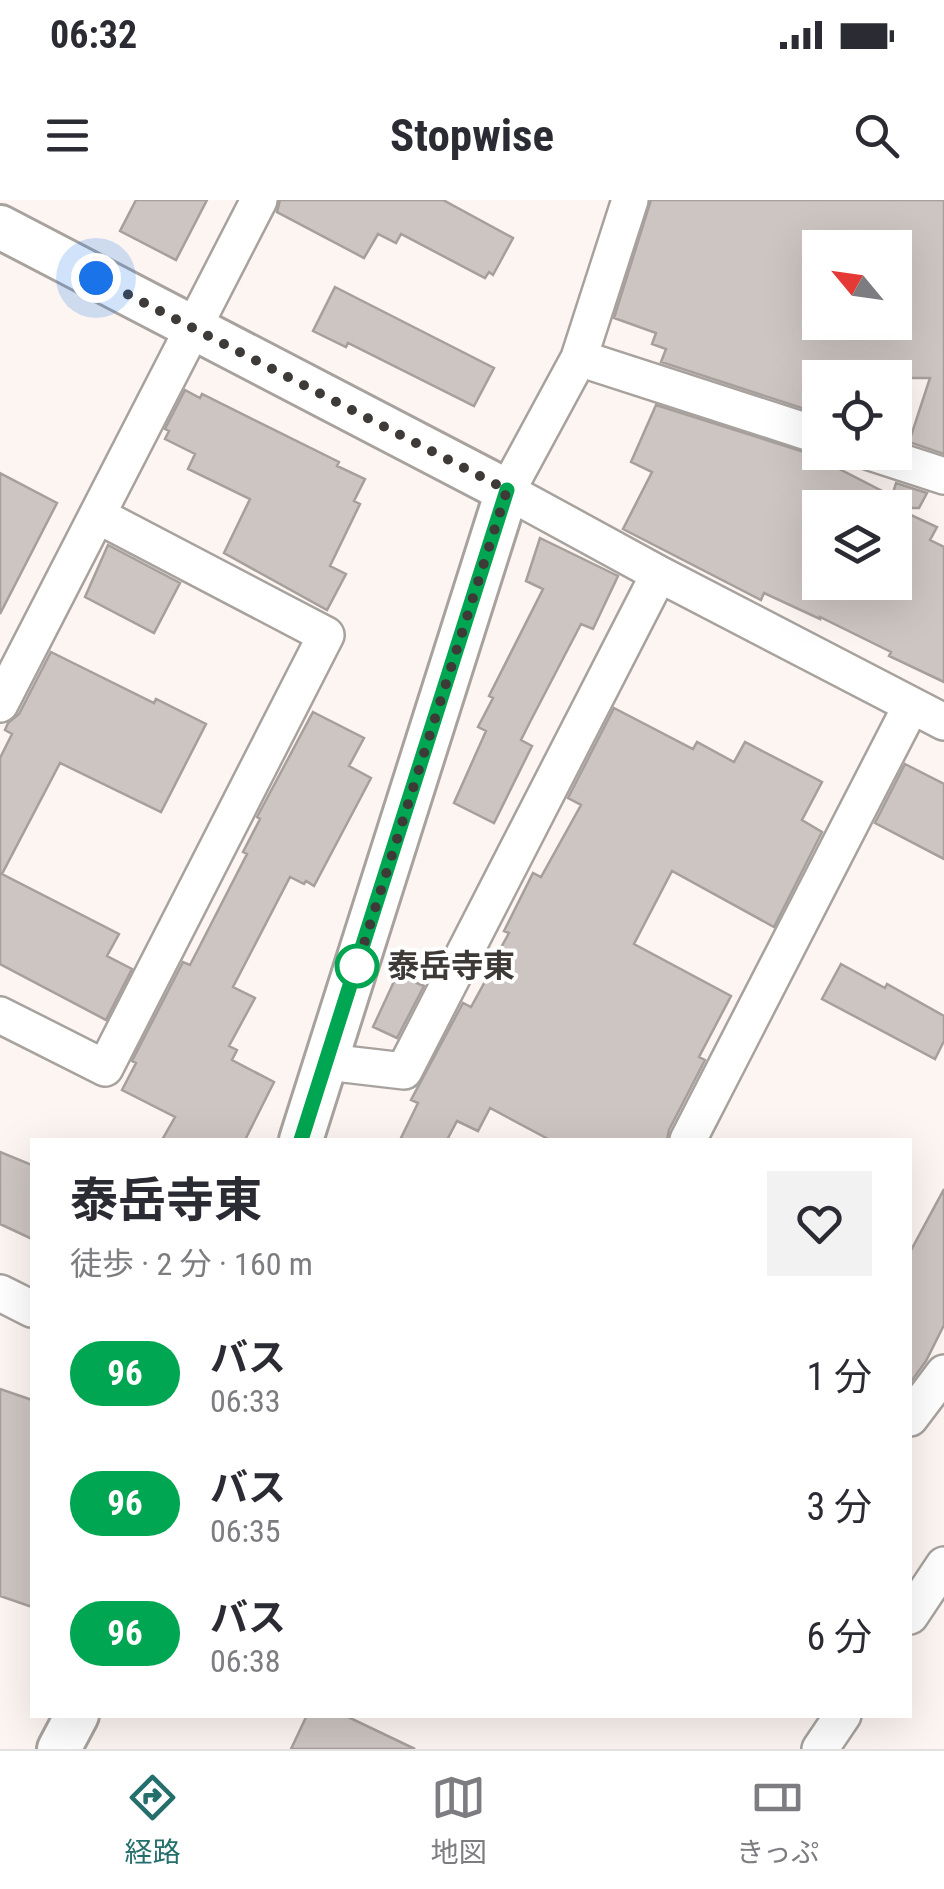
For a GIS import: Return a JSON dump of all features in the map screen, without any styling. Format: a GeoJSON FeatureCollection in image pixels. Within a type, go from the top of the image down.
{"type":"FeatureCollection","features":[{"type":"Feature","properties":{"kind":"street"},"geometry":{"type":"LineString","coordinates":[[0,704],[259,200]]}},
{"type":"Feature","properties":{"kind":"street"},"geometry":{"type":"LineString","coordinates":[[302,1138],[507,490],[579,358],[630,200]]}},
{"type":"Feature","properties":{"kind":"street"},"geometry":{"type":"LineString","coordinates":[[0,227],[944,722]]}},
{"type":"Feature","properties":{"kind":"street"},"geometry":{"type":"LineString","coordinates":[[579,358],[802,430]]}},
{"type":"Feature","properties":{"kind":"street"},"geometry":{"type":"LineString","coordinates":[[912,466],[944,476]]}},
{"type":"Feature","properties":{"kind":"street"},"geometry":{"type":"LineString","coordinates":[[0,1015],[105,1068],[326,635],[96,515]]}},
{"type":"Feature","properties":{"kind":"street"},"geometry":{"type":"LineString","coordinates":[[327,1062],[404,1071],[660,574]]}},
{"type":"Feature","properties":{"kind":"street"},"geometry":{"type":"LineString","coordinates":[[689,1138],[911,706]]}},
{"type":"Feature","properties":{"kind":"street"},"geometry":{"type":"LineString","coordinates":[[0,1293],[30,1308]]}},
{"type":"Feature","properties":{"kind":"street"},"geometry":{"type":"LineString","coordinates":[[912,1415],[944,1372]]}},
{"type":"Feature","properties":{"kind":"street"},"geometry":{"type":"LineString","coordinates":[[912,1613],[944,1565]]}},
{"type":"Feature","properties":{"kind":"street"},"geometry":{"type":"LineString","coordinates":[[60,1749],[76,1718]]}},
{"type":"Feature","properties":{"kind":"street"},"geometry":{"type":"LineString","coordinates":[[820,1749],[842,1718]]}},
{"type":"Feature","properties":{"kind":"building"},"geometry":{"type":"Polygon","coordinates":[[[136,200],[207,200],[176,260],[120,231],[136,200]]]}},
{"type":"Feature","properties":{"kind":"building"},"geometry":{"type":"Polygon","coordinates":[[[280,200],[443,200],[513,238],[493,275],[489,272],[485,278],[401,234],[396,243],[378,234],[364,258],[277,212],[280,200]]]}},
{"type":"Feature","properties":{"kind":"building"},"geometry":{"type":"Polygon","coordinates":[[[651,200],[944,200],[944,454],[912,443],[930,378],[912,378],[912,360],[802,360],[802,408],[661,362],[666,349],[652,344],[656,333],[614,318],[651,200]]]}},
{"type":"Feature","properties":{"kind":"building"},"geometry":{"type":"Polygon","coordinates":[[[335,287],[494,368],[474,406],[348,343],[346,347],[313,331],[335,287]]]}},
{"type":"Feature","properties":{"kind":"building"},"geometry":{"type":"Polygon","coordinates":[[[185,390],[200,398],[202,394],[339,462],[337,466],[365,479],[354,501],[360,504],[330,566],[346,574],[327,610],[224,553],[250,499],[188,469],[195,454],[165,439],[169,431],[165,429],[185,390]]]}},
{"type":"Feature","properties":{"kind":"building"},"geometry":{"type":"Polygon","coordinates":[[[656,405],[802,451],[802,470],[841,470],[880,490],[802,490],[802,600],[912,600],[912,515],[937,527],[930,540],[944,547],[944,682],[820,617],[764,593],[761,600],[623,529],[652,472],[631,462],[656,405]]]}},
{"type":"Feature","properties":{"kind":"building"},"geometry":{"type":"Polygon","coordinates":[[[0,473],[57,503],[0,614],[0,473]]]}},
{"type":"Feature","properties":{"kind":"building"},"geometry":{"type":"Polygon","coordinates":[[[896,483],[927,493],[919,508],[912,508],[912,490],[894,490],[896,483]]]}},
{"type":"Feature","properties":{"kind":"building"},"geometry":{"type":"Polygon","coordinates":[[[540,538],[618,576],[593,629],[581,624],[530,722],[521,740],[532,746],[494,823],[454,803],[486,731],[478,727],[493,698],[489,696],[543,589],[526,581],[540,538]]]}},
{"type":"Feature","properties":{"kind":"building"},"geometry":{"type":"Polygon","coordinates":[[[108,545],[180,583],[154,633],[85,597],[108,545]]]}},
{"type":"Feature","properties":{"kind":"building"},"geometry":{"type":"Polygon","coordinates":[[[51,652],[206,724],[161,812],[60,763],[2,874],[119,934],[107,956],[132,969],[106,1020],[0,964],[0,758],[12,734],[5,730],[8,723],[19,714],[51,652]]]}},
{"type":"Feature","properties":{"kind":"building"},"geometry":{"type":"Polygon","coordinates":[[[614,708],[693,749],[697,742],[734,762],[745,742],[822,782],[802,820],[822,832],[774,927],[672,871],[634,944],[731,996],[699,1057],[705,1060],[667,1138],[546,1138],[490,1108],[478,1131],[457,1121],[448,1138],[401,1138],[418,1103],[411,1100],[463,1003],[471,1007],[500,954],[509,933],[504,931],[533,873],[541,877],[581,805],[568,798],[614,708]]]}},
{"type":"Feature","properties":{"kind":"building"},"geometry":{"type":"Polygon","coordinates":[[[313,712],[364,738],[349,766],[371,778],[314,886],[290,877],[233,987],[255,998],[229,1046],[237,1050],[232,1060],[274,1082],[246,1138],[163,1138],[175,1117],[122,1090],[136,1063],[132,1061],[183,962],[190,965],[247,854],[243,852],[260,819],[257,817],[313,712]]]}},
{"type":"Feature","properties":{"kind":"building"},"geometry":{"type":"Polygon","coordinates":[[[905,764],[944,784],[944,859],[875,823],[905,764]]]}},
{"type":"Feature","properties":{"kind":"building"},"geometry":{"type":"Polygon","coordinates":[[[841,964],[944,1016],[944,1041],[935,1059],[822,999],[841,964]]]}},
{"type":"Feature","properties":{"kind":"building"},"geometry":{"type":"Polygon","coordinates":[[[397,975],[424,986],[397,1038],[373,1027],[397,975]]]}},
{"type":"Feature","properties":{"kind":"building"},"geometry":{"type":"Polygon","coordinates":[[[0,1152],[30,1164],[30,1238],[0,1224],[0,1152]]]}},
{"type":"Feature","properties":{"kind":"building"},"geometry":{"type":"Polygon","coordinates":[[[944,1189],[944,1325],[912,1380],[912,1248],[944,1189]]]}},
{"type":"Feature","properties":{"kind":"building"},"geometry":{"type":"Polygon","coordinates":[[[0,1389],[30,1399],[30,1606],[0,1596],[0,1389]]]}},
{"type":"Feature","properties":{"kind":"building"},"geometry":{"type":"Polygon","coordinates":[[[306,1718],[350,1718],[415,1749],[291,1749],[306,1718]]]}},
{"type":"Feature","properties":{"kind":"bus line","name":"96"},"geometry":{"type":"LineString","coordinates":[[302,1138],[507,490]]}},
{"type":"Feature","properties":{"kind":"place","name":"泰岳寺東"},"geometry":{"type":"Point","coordinates":[357,966]}},
{"type":"Feature","properties":{"kind":"route"},"geometry":{"type":"LineString","coordinates":[[96,278],[507,490],[357,966]]}}]}
